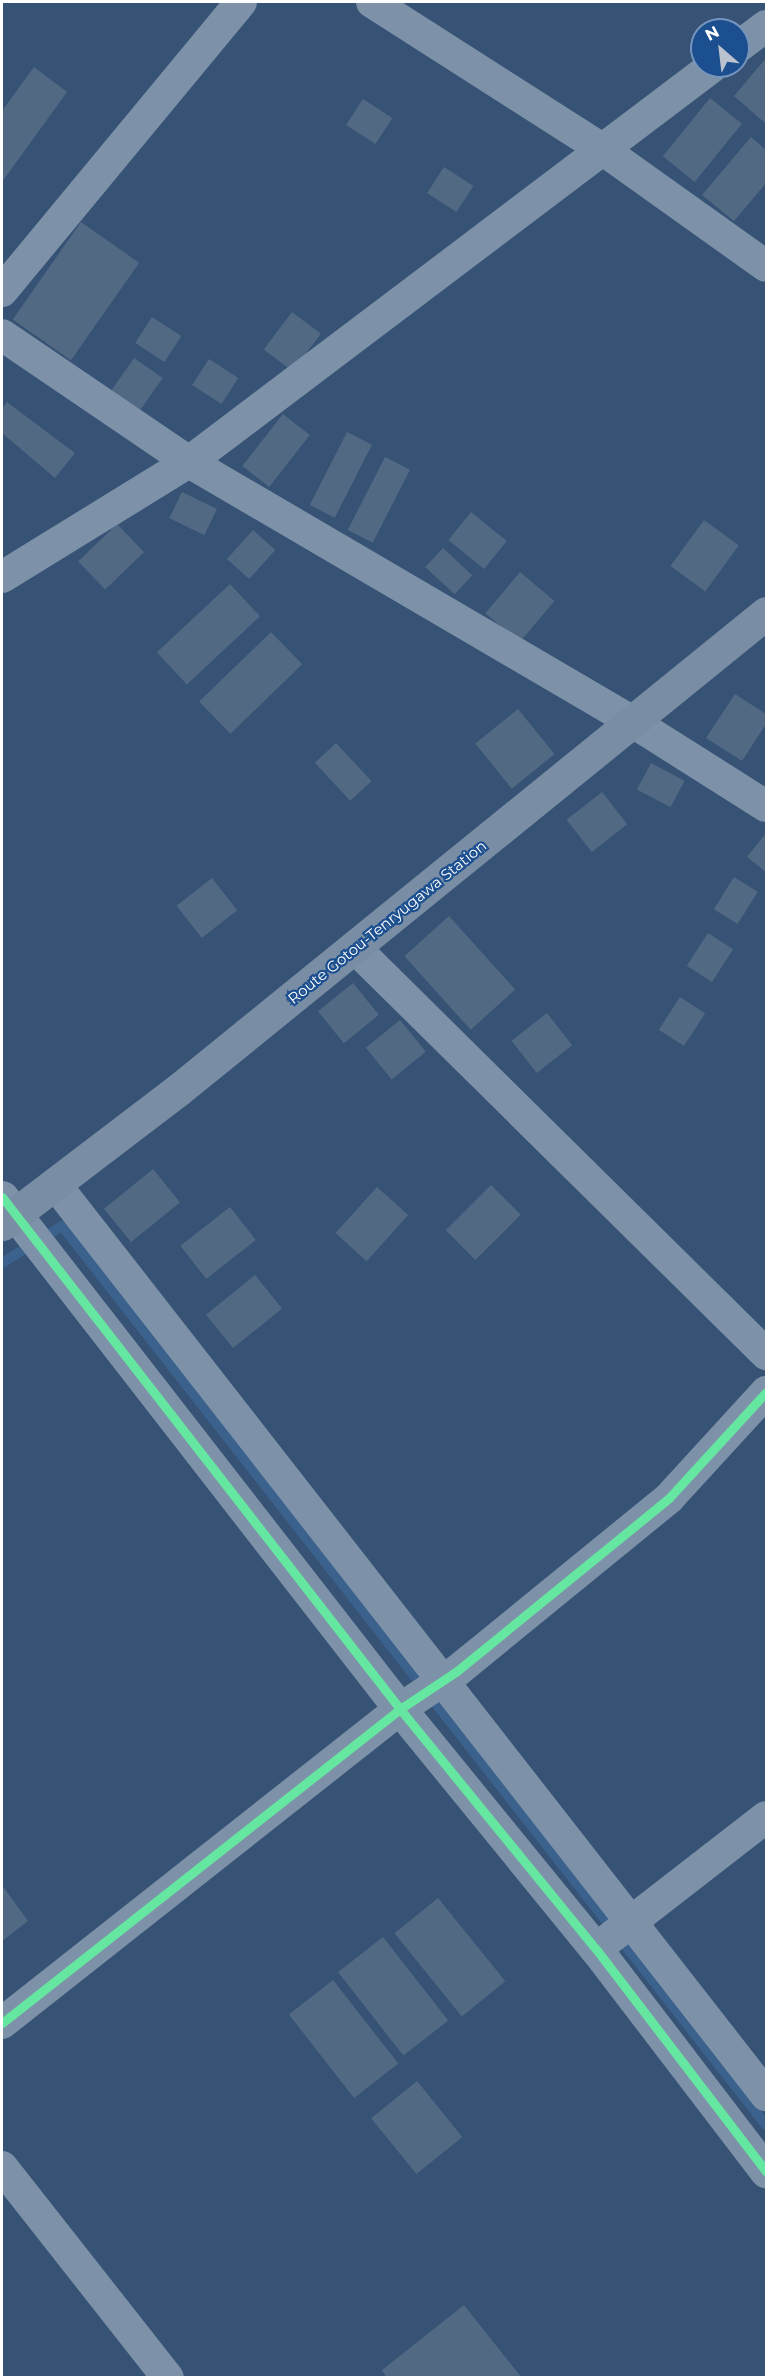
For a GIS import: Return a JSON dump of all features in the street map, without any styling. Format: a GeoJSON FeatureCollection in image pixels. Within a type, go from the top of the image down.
{"type":"FeatureCollection","features":[{"type":"Feature","properties":{"kind":"main road","name":"Route Gotou-Tenryugawa Station"},"geometry":{"type":"LineString","coordinates":[[6,1212],[55,1185],[356,948],[766,613]]}},
{"type":"Feature","properties":{"kind":"street"},"geometry":{"type":"LineString","coordinates":[[2,291],[241,2]]}},
{"type":"Feature","properties":{"kind":"street"},"geometry":{"type":"LineString","coordinates":[[372,2],[602,149],[766,266]]}},
{"type":"Feature","properties":{"kind":"street"},"geometry":{"type":"LineString","coordinates":[[750,38],[766,26]]}},
{"type":"Feature","properties":{"kind":"street"},"geometry":{"type":"LineString","coordinates":[[2,577],[189,462],[697,78]]}},
{"type":"Feature","properties":{"kind":"street"},"geometry":{"type":"LineString","coordinates":[[2,335],[189,462],[633,723],[766,806]]}},
{"type":"Feature","properties":{"kind":"street"},"geometry":{"type":"LineString","coordinates":[[356,948],[766,1354]]}},
{"type":"Feature","properties":{"kind":"street"},"geometry":{"type":"LineString","coordinates":[[55,1185],[441,1682],[766,2095]]}},
{"type":"Feature","properties":{"kind":"street"},"geometry":{"type":"LineString","coordinates":[[6,1212],[400,1708],[596,1949],[766,2171]]}},
{"type":"Feature","properties":{"kind":"street"},"geometry":{"type":"LineString","coordinates":[[2,2023],[400,1708],[441,1682],[669,1498],[766,1392]]}},
{"type":"Feature","properties":{"kind":"street"},"geometry":{"type":"LineString","coordinates":[[596,1949],[766,1817]]}},
{"type":"Feature","properties":{"kind":"street"},"geometry":{"type":"LineString","coordinates":[[2,2167],[168,2378]]}},
{"type":"Feature","properties":{"kind":"building"},"geometry":{"type":"Polygon","coordinates":[[[766,58],[765,123],[734,96],[766,58]]]}},
{"type":"Feature","properties":{"kind":"building"},"geometry":{"type":"Polygon","coordinates":[[[34,67],[67,92],[2,182],[2,111],[34,67]]]}},
{"type":"Feature","properties":{"kind":"building"},"geometry":{"type":"Polygon","coordinates":[[[710,98],[742,124],[695,182],[663,156],[710,98]]]}},
{"type":"Feature","properties":{"kind":"building"},"geometry":{"type":"Polygon","coordinates":[[[363,99],[392,118],[375,144],[346,125],[363,99]]]}},
{"type":"Feature","properties":{"kind":"building"},"geometry":{"type":"Polygon","coordinates":[[[751,137],[766,150],[766,183],[734,221],[702,195],[751,137]]]}},
{"type":"Feature","properties":{"kind":"building"},"geometry":{"type":"Polygon","coordinates":[[[444,167],[473,186],[456,212],[427,193],[444,167]]]}},
{"type":"Feature","properties":{"kind":"building"},"geometry":{"type":"Polygon","coordinates":[[[81,222],[139,263],[71,360],[13,319],[81,222]]]}},
{"type":"Feature","properties":{"kind":"building"},"geometry":{"type":"Polygon","coordinates":[[[292,312],[321,334],[292,371],[264,350],[292,312]]]}},
{"type":"Feature","properties":{"kind":"building"},"geometry":{"type":"Polygon","coordinates":[[[152,317],[181,336],[164,362],[135,343],[152,317]]]}},
{"type":"Feature","properties":{"kind":"building"},"geometry":{"type":"Polygon","coordinates":[[[134,358],[163,378],[136,416],[108,396],[134,358]]]}},
{"type":"Feature","properties":{"kind":"building"},"geometry":{"type":"Polygon","coordinates":[[[209,359],[238,378],[221,404],[192,385],[209,359]]]}},
{"type":"Feature","properties":{"kind":"building"},"geometry":{"type":"Polygon","coordinates":[[[7,402],[75,453],[55,478],[2,433],[2,409],[7,402]]]}},
{"type":"Feature","properties":{"kind":"building"},"geometry":{"type":"Polygon","coordinates":[[[283,414],[310,435],[269,487],[242,466],[283,414]]]}},
{"type":"Feature","properties":{"kind":"building"},"geometry":{"type":"Polygon","coordinates":[[[347,432],[372,445],[335,518],[310,505],[347,432]]]}},
{"type":"Feature","properties":{"kind":"building"},"geometry":{"type":"Polygon","coordinates":[[[385,457],[410,470],[373,543],[348,530],[385,457]]]}},
{"type":"Feature","properties":{"kind":"building"},"geometry":{"type":"Polygon","coordinates":[[[182,492],[217,509],[204,535],[169,518],[182,492]]]}},
{"type":"Feature","properties":{"kind":"building"},"geometry":{"type":"Polygon","coordinates":[[[471,512],[507,541],[484,569],[448,540],[471,512]]]}},
{"type":"Feature","properties":{"kind":"building"},"geometry":{"type":"Polygon","coordinates":[[[704,520],[739,545],[705,591],[670,566],[704,520]]]}},
{"type":"Feature","properties":{"kind":"building"},"geometry":{"type":"Polygon","coordinates":[[[117,524],[144,552],[105,590],[78,562],[117,524]]]}},
{"type":"Feature","properties":{"kind":"building"},"geometry":{"type":"Polygon","coordinates":[[[253,530],[275,550],[249,579],[227,559],[253,530]]]}},
{"type":"Feature","properties":{"kind":"building"},"geometry":{"type":"Polygon","coordinates":[[[443,548],[472,575],[455,594],[425,567],[443,548]]]}},
{"type":"Feature","properties":{"kind":"building"},"geometry":{"type":"Polygon","coordinates":[[[520,572],[554,601],[520,642],[485,613],[520,572]]]}},
{"type":"Feature","properties":{"kind":"building"},"geometry":{"type":"Polygon","coordinates":[[[230,584],[260,616],[187,684],[157,652],[230,584]]]}},
{"type":"Feature","properties":{"kind":"building"},"geometry":{"type":"Polygon","coordinates":[[[271,632],[302,664],[230,734],[199,701],[271,632]]]}},
{"type":"Feature","properties":{"kind":"building"},"geometry":{"type":"Polygon","coordinates":[[[735,694],[766,714],[766,724],[742,761],[706,738],[735,694]]]}},
{"type":"Feature","properties":{"kind":"building"},"geometry":{"type":"Polygon","coordinates":[[[518,709],[555,754],[512,789],[475,744],[518,709]]]}},
{"type":"Feature","properties":{"kind":"building"},"geometry":{"type":"Polygon","coordinates":[[[336,743],[371,781],[350,801],[315,763],[336,743]]]}},
{"type":"Feature","properties":{"kind":"building"},"geometry":{"type":"Polygon","coordinates":[[[651,763],[685,781],[670,807],[637,789],[651,763]]]}},
{"type":"Feature","properties":{"kind":"building"},"geometry":{"type":"Polygon","coordinates":[[[602,792],[627,824],[592,852],[567,820],[602,792]]]}},
{"type":"Feature","properties":{"kind":"building"},"geometry":{"type":"Polygon","coordinates":[[[766,833],[766,872],[747,857],[766,833]]]}},
{"type":"Feature","properties":{"kind":"building"},"geometry":{"type":"Polygon","coordinates":[[[734,877],[758,892],[738,924],[714,909],[734,877]]]}},
{"type":"Feature","properties":{"kind":"building"},"geometry":{"type":"Polygon","coordinates":[[[212,878],[237,910],[202,938],[177,906],[212,878]]]}},
{"type":"Feature","properties":{"kind":"building"},"geometry":{"type":"Polygon","coordinates":[[[449,916],[515,990],[471,1030],[404,956],[449,916]]]}},
{"type":"Feature","properties":{"kind":"building"},"geometry":{"type":"Polygon","coordinates":[[[708,933],[733,949],[712,982],[687,966],[708,933]]]}},
{"type":"Feature","properties":{"kind":"building"},"geometry":{"type":"Polygon","coordinates":[[[353,983],[379,1015],[344,1043],[318,1011],[353,983]]]}},
{"type":"Feature","properties":{"kind":"building"},"geometry":{"type":"Polygon","coordinates":[[[680,997],[705,1013],[684,1046],[659,1030],[680,997]]]}},
{"type":"Feature","properties":{"kind":"building"},"geometry":{"type":"Polygon","coordinates":[[[547,1013],[572,1045],[537,1073],[512,1041],[547,1013]]]}},
{"type":"Feature","properties":{"kind":"building"},"geometry":{"type":"Polygon","coordinates":[[[400,1020],[426,1052],[392,1080],[366,1048],[400,1020]]]}},
{"type":"Feature","properties":{"kind":"building"},"geometry":{"type":"Polygon","coordinates":[[[153,1169],[180,1202],[131,1242],[104,1209],[153,1169]]]}},
{"type":"Feature","properties":{"kind":"building"},"geometry":{"type":"Polygon","coordinates":[[[491,1185],[521,1215],[475,1260],[446,1230],[491,1185]]]}},
{"type":"Feature","properties":{"kind":"building"},"geometry":{"type":"Polygon","coordinates":[[[377,1187],[408,1215],[367,1261],[336,1233],[377,1187]]]}},
{"type":"Feature","properties":{"kind":"building"},"geometry":{"type":"Polygon","coordinates":[[[230,1207],[256,1240],[206,1279],[180,1246],[230,1207]]]}},
{"type":"Feature","properties":{"kind":"building"},"geometry":{"type":"Polygon","coordinates":[[[255,1275],[282,1308],[233,1348],[206,1315],[255,1275]]]}},
{"type":"Feature","properties":{"kind":"building"},"geometry":{"type":"Polygon","coordinates":[[[2,1885],[28,1921],[2,1941],[2,1885]]]}},
{"type":"Feature","properties":{"kind":"building"},"geometry":{"type":"Polygon","coordinates":[[[438,1898],[505,1981],[462,2016],[394,1933],[438,1898]]]}},
{"type":"Feature","properties":{"kind":"building"},"geometry":{"type":"Polygon","coordinates":[[[383,1937],[448,2021],[403,2056],[338,1972],[383,1937]]]}},
{"type":"Feature","properties":{"kind":"building"},"geometry":{"type":"Polygon","coordinates":[[[333,1980],[398,2064],[354,2098],[289,2014],[333,1980]]]}},
{"type":"Feature","properties":{"kind":"building"},"geometry":{"type":"Polygon","coordinates":[[[417,2081],[462,2137],[416,2174],[371,2118],[417,2081]]]}},
{"type":"Feature","properties":{"kind":"building"},"geometry":{"type":"Polygon","coordinates":[[[464,2305],[522,2378],[387,2378],[382,2370],[464,2305]]]}},
{"type":"Feature","properties":{"kind":"waterway"},"geometry":{"type":"LineString","coordinates":[[2,1263],[62,1226],[766,2125]]}},
{"type":"Feature","properties":{"kind":"cycle path"},"geometry":{"type":"LineString","coordinates":[[2,1197],[400,1709],[596,1949],[766,2171]]}},
{"type":"Feature","properties":{"kind":"cycle path"},"geometry":{"type":"LineString","coordinates":[[2,2023],[400,1709],[457,1671],[669,1498],[766,1392]]}}]}
